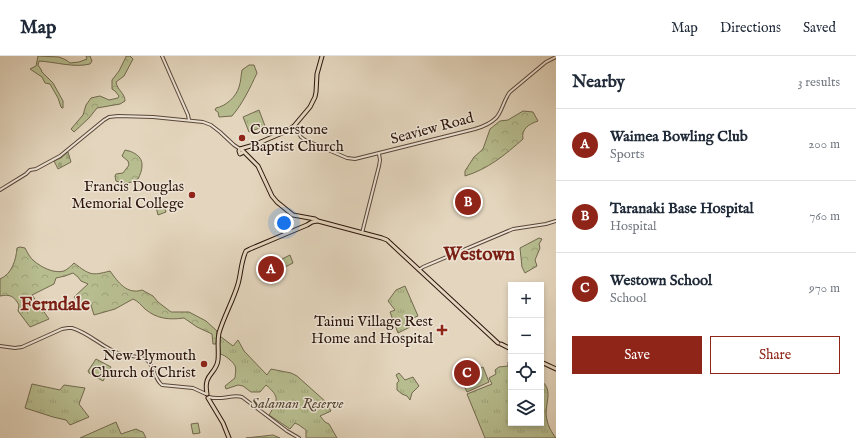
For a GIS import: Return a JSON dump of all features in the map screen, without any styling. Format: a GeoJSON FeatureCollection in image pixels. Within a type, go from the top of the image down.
{"type":"FeatureCollection","features":[{"type":"Feature","properties":{"kind":"main road"},"geometry":{"type":"LineString","coordinates":[[322,56],[317,74],[317,89],[315,97],[310,107],[294,126],[285,132],[241,151],[260,170],[272,196],[276,201],[292,214],[309,220],[318,221],[388,240],[499,344],[508,348]]}},
{"type":"Feature","properties":{"kind":"main road"},"geometry":{"type":"LineString","coordinates":[[305,225],[309,220]]}},
{"type":"Feature","properties":{"kind":"main road"},"geometry":{"type":"LineString","coordinates":[[230,438],[208,396],[206,386],[207,379],[216,367],[218,360],[219,334],[236,290],[245,253],[248,250],[305,225],[309,220]]}},
{"type":"Feature","properties":{"kind":"main road"},"geometry":{"type":"LineString","coordinates":[[544,363],[556,368]]}},
{"type":"Feature","properties":{"kind":"street"},"geometry":{"type":"LineString","coordinates":[[162,56],[189,120]]}},
{"type":"Feature","properties":{"kind":"street","name":"Seaview Road"},"geometry":{"type":"LineString","coordinates":[[294,126],[305,140],[350,159],[379,154],[484,125],[494,120],[510,92],[546,62],[556,57]]}},
{"type":"Feature","properties":{"kind":"street"},"geometry":{"type":"LineString","coordinates":[[0,190],[30,170],[36,169],[60,156],[100,122],[114,116],[203,122],[211,125],[241,151]]}},
{"type":"Feature","properties":{"kind":"street"},"geometry":{"type":"LineString","coordinates":[[362,233],[379,166],[379,154]]}},
{"type":"Feature","properties":{"kind":"street"},"geometry":{"type":"LineString","coordinates":[[419,270],[510,230],[556,221]]}},
{"type":"Feature","properties":{"kind":"street"},"geometry":{"type":"LineString","coordinates":[[0,346],[15,348],[22,347],[66,328],[72,328],[118,353],[147,360],[162,385],[193,388],[217,399],[239,396],[299,438]]}},
{"type":"Feature","properties":{"kind":"green space"},"geometry":{"type":"Polygon","coordinates":[[[38,56],[59,57],[70,63],[79,62],[87,59],[86,56],[90,56],[92,61],[90,64],[84,65],[39,61],[38,65],[41,71],[53,83],[63,101],[63,108],[61,107],[50,84],[45,83],[42,77],[30,69],[36,66],[38,56]]]}},
{"type":"Feature","properties":{"kind":"green space"},"geometry":{"type":"Polygon","coordinates":[[[126,56],[130,56],[133,59],[124,76],[116,82],[125,98],[125,101],[120,104],[97,108],[74,132],[71,129],[83,115],[86,105],[91,98],[100,96],[109,100],[118,98],[119,96],[112,89],[112,80],[119,71],[126,56]]]}},
{"type":"Feature","properties":{"kind":"green space"},"geometry":{"type":"Polygon","coordinates":[[[249,65],[254,65],[257,73],[243,101],[232,116],[219,117],[218,112],[215,110],[216,108],[227,103],[233,98],[238,91],[242,70],[249,65]]]}},
{"type":"Feature","properties":{"kind":"green space"},"geometry":{"type":"Polygon","coordinates":[[[259,110],[265,126],[249,132],[243,117],[259,110]]]}},
{"type":"Feature","properties":{"kind":"green space"},"geometry":{"type":"Polygon","coordinates":[[[523,111],[533,112],[538,121],[526,127],[523,132],[523,139],[496,161],[481,170],[465,176],[465,171],[474,157],[483,149],[490,129],[500,121],[508,120],[523,111]]]}},
{"type":"Feature","properties":{"kind":"green space"},"geometry":{"type":"Polygon","coordinates":[[[125,150],[134,153],[139,157],[142,162],[142,166],[138,179],[125,183],[116,181],[115,176],[116,174],[123,173],[129,165],[128,161],[122,156],[125,150]]]}},
{"type":"Feature","properties":{"kind":"green space"},"geometry":{"type":"Polygon","coordinates":[[[68,152],[71,162],[58,169],[54,161],[61,158],[68,152]]]}},
{"type":"Feature","properties":{"kind":"green space"},"geometry":{"type":"Polygon","coordinates":[[[164,205],[166,212],[158,215],[156,207],[164,205]]]}},
{"type":"Feature","properties":{"kind":"green space"},"geometry":{"type":"Polygon","coordinates":[[[539,238],[542,239],[539,244],[540,248],[535,260],[537,266],[525,273],[522,267],[520,248],[539,238]]]}},
{"type":"Feature","properties":{"kind":"green space"},"geometry":{"type":"Polygon","coordinates":[[[17,248],[25,248],[31,258],[37,263],[52,271],[64,271],[74,263],[87,272],[94,274],[110,271],[127,289],[132,291],[142,290],[153,296],[171,312],[189,312],[206,321],[217,331],[216,344],[213,344],[212,334],[197,327],[184,318],[168,319],[159,317],[145,309],[133,299],[115,309],[94,315],[90,302],[79,301],[74,297],[88,284],[81,281],[73,273],[56,278],[54,284],[32,295],[49,319],[30,327],[18,311],[19,305],[15,300],[11,296],[0,296],[0,279],[8,274],[13,266],[17,248]]]}},
{"type":"Feature","properties":{"kind":"green space"},"geometry":{"type":"Polygon","coordinates":[[[290,255],[293,263],[285,267],[282,259],[290,255]]]}},
{"type":"Feature","properties":{"kind":"green space"},"geometry":{"type":"Polygon","coordinates":[[[280,259],[284,267],[276,271],[272,263],[280,259]]]}},
{"type":"Feature","properties":{"kind":"green space"},"geometry":{"type":"Polygon","coordinates":[[[405,286],[418,316],[408,320],[410,327],[398,333],[390,312],[395,310],[388,301],[396,290],[405,286]]]}},
{"type":"Feature","properties":{"kind":"green space","name":"Salaman Reserve"},"geometry":{"type":"Polygon","coordinates":[[[220,336],[233,346],[238,340],[244,351],[267,375],[271,369],[291,373],[297,376],[326,402],[331,411],[320,416],[329,424],[337,438],[306,438],[306,430],[299,425],[295,423],[290,429],[269,415],[276,402],[276,399],[274,393],[266,385],[260,392],[251,392],[243,386],[238,385],[226,389],[225,386],[235,378],[236,369],[232,361],[220,354],[220,336]]]}},
{"type":"Feature","properties":{"kind":"green space"},"geometry":{"type":"Polygon","coordinates":[[[96,359],[111,367],[103,381],[88,371],[96,359]]]}},
{"type":"Feature","properties":{"kind":"green space"},"geometry":{"type":"Polygon","coordinates":[[[508,366],[508,426],[544,426],[544,384],[548,394],[546,415],[550,429],[556,438],[485,438],[467,394],[492,384],[489,378],[496,374],[495,370],[499,367],[508,366]]]}},
{"type":"Feature","properties":{"kind":"green space"},"geometry":{"type":"Polygon","coordinates":[[[483,367],[489,382],[467,392],[463,383],[467,374],[483,367]]]}},
{"type":"Feature","properties":{"kind":"green space"},"geometry":{"type":"Polygon","coordinates":[[[399,373],[405,380],[413,377],[419,386],[412,393],[410,400],[407,396],[397,390],[397,383],[399,381],[396,375],[399,373]]]}},
{"type":"Feature","properties":{"kind":"green space"},"geometry":{"type":"Polygon","coordinates":[[[32,384],[60,390],[64,385],[85,388],[79,404],[89,417],[70,425],[66,420],[25,408],[32,384]]]}},
{"type":"Feature","properties":{"kind":"green space"},"geometry":{"type":"Polygon","coordinates":[[[116,422],[121,434],[136,429],[143,432],[146,438],[80,438],[116,422]]]}},
{"type":"Feature","properties":{"kind":"green space"},"geometry":{"type":"Polygon","coordinates":[[[198,423],[200,433],[193,434],[191,424],[198,423]]]}},
{"type":"Feature","properties":{"kind":"green space"},"geometry":{"type":"Polygon","coordinates":[[[273,435],[280,438],[246,438],[273,435]]]}},
{"type":"Feature","properties":{"kind":"place","name":"Cornerstone Baptist Church"},"geometry":{"type":"Point","coordinates":[242,138]}},
{"type":"Feature","properties":{"kind":"place","name":"Francis Douglas Memorial College"},"geometry":{"type":"Point","coordinates":[192,195]}},
{"type":"Feature","properties":{"kind":"place","name":"Taranaki Base Hospital"},"geometry":{"type":"Point","coordinates":[468,202]}},
{"type":"Feature","properties":{"kind":"place","name":"Waimea Bowling Club"},"geometry":{"type":"Point","coordinates":[271,269]}},
{"type":"Feature","properties":{"kind":"place","name":"Tainui Village Rest Home and Hospital"},"geometry":{"type":"Point","coordinates":[442,330]}},
{"type":"Feature","properties":{"kind":"place","name":"New Plymouth Church of Christ"},"geometry":{"type":"Point","coordinates":[204,364]}},
{"type":"Feature","properties":{"kind":"place","name":"Westown School"},"geometry":{"type":"Point","coordinates":[467,373]}},
{"type":"Feature","properties":{"kind":"district","name":"Westown"},"geometry":{"type":"Point","coordinates":[479,253]}},
{"type":"Feature","properties":{"kind":"district","name":"Ferndale"},"geometry":{"type":"Point","coordinates":[55,303]}}]}
